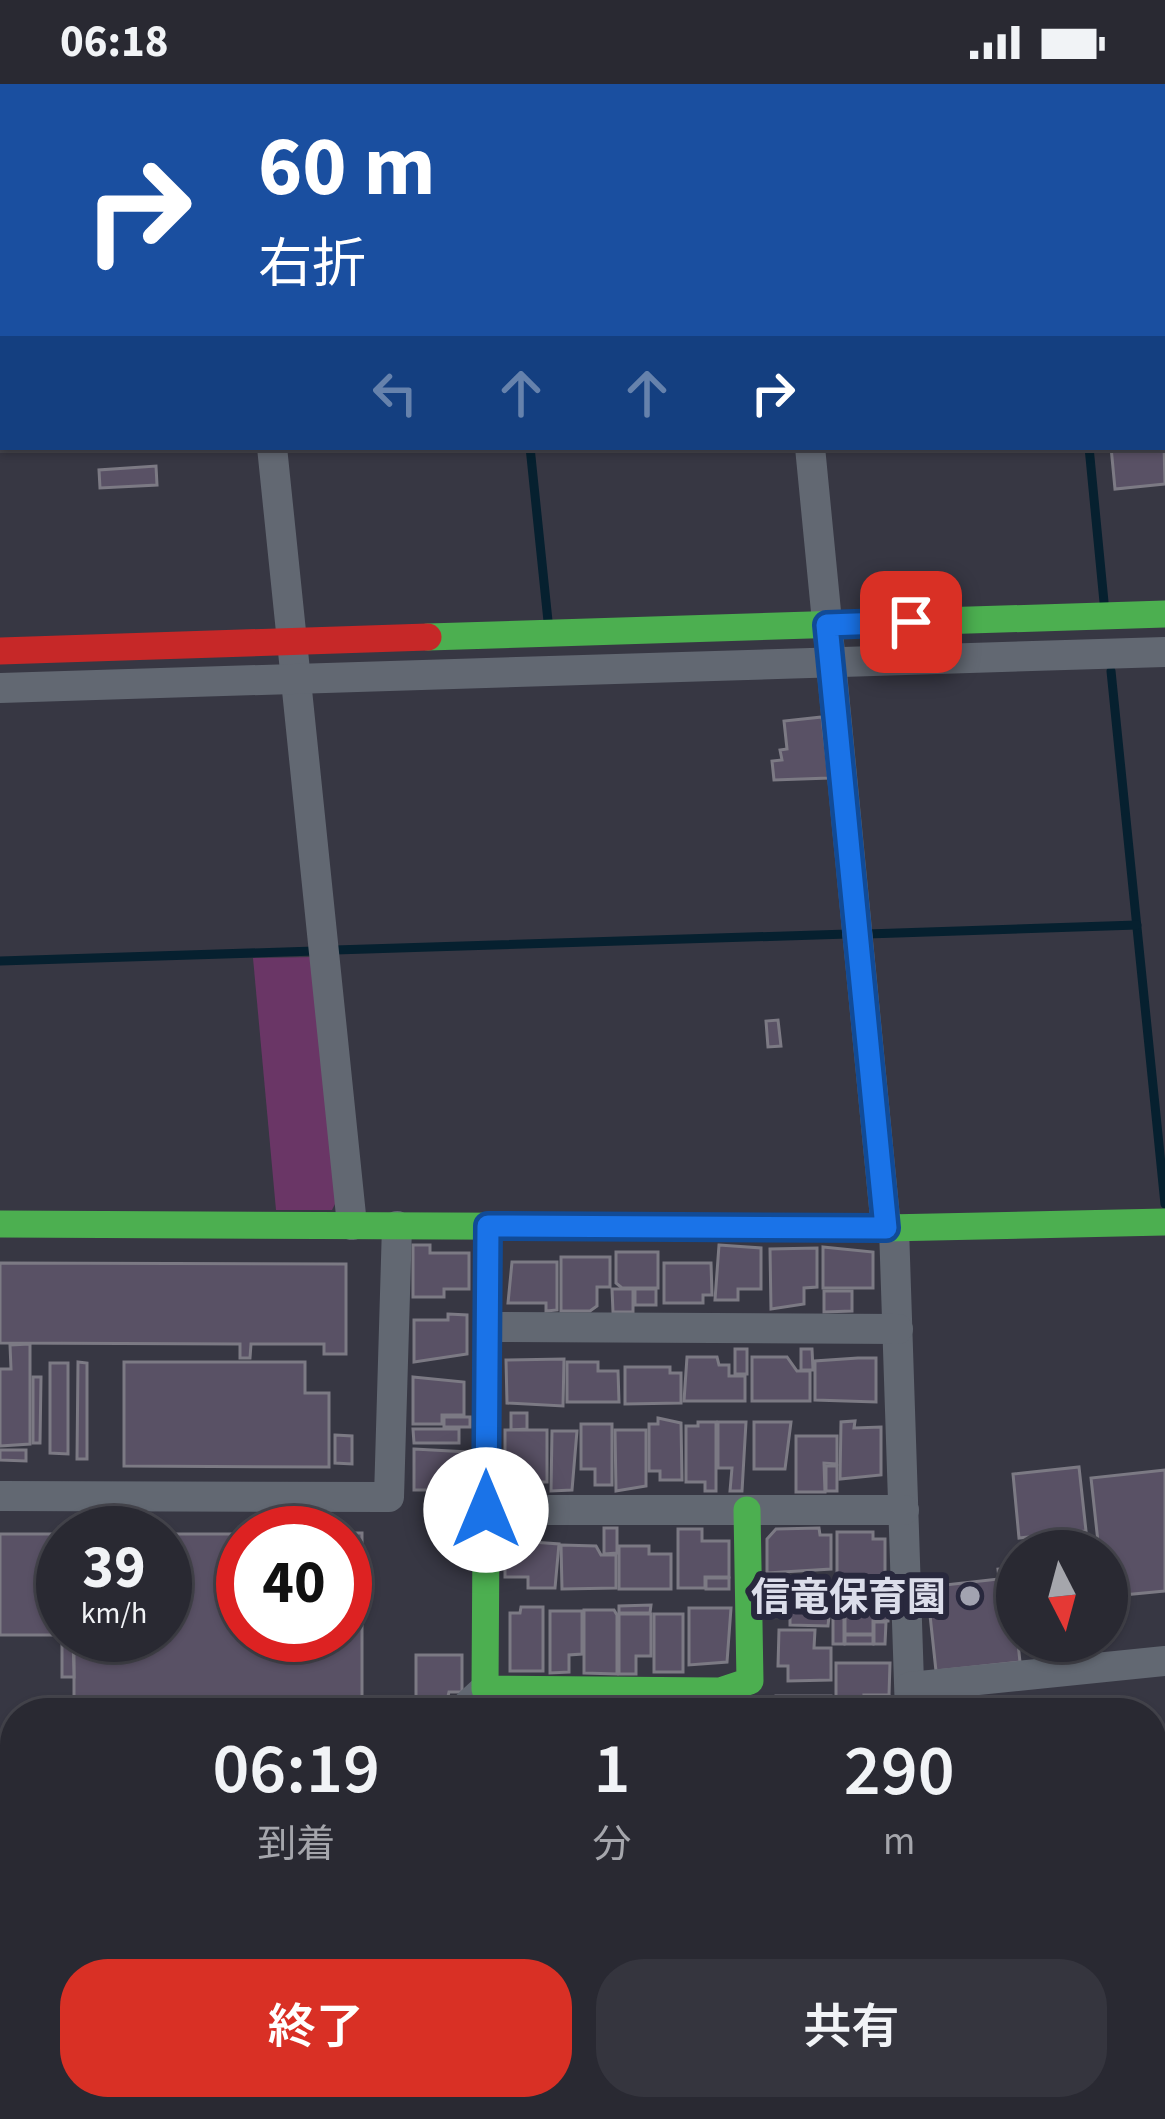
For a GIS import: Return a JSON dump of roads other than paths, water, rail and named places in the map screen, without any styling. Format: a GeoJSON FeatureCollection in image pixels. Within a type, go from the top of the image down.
{"type":"FeatureCollection","features":[{"type":"Feature","properties":{"kind":"street"},"geometry":{"type":"LineString","coordinates":[[272,450],[352,1225]]}},
{"type":"Feature","properties":{"kind":"street"},"geometry":{"type":"LineString","coordinates":[[810,450],[898,1328],[910,1698]]}},
{"type":"Feature","properties":{"kind":"street"},"geometry":{"type":"LineString","coordinates":[[0,652],[1165,614]]}},
{"type":"Feature","properties":{"kind":"street"},"geometry":{"type":"LineString","coordinates":[[0,688],[1165,652]]}},
{"type":"Feature","properties":{"kind":"street"},"geometry":{"type":"LineString","coordinates":[[0,1224],[890,1228],[1165,1222]]}},
{"type":"Feature","properties":{"kind":"street"},"geometry":{"type":"LineString","coordinates":[[0,1496],[389,1497],[397,1226]]}},
{"type":"Feature","properties":{"kind":"street"},"geometry":{"type":"LineString","coordinates":[[485,1689],[488,1226]]}},
{"type":"Feature","properties":{"kind":"street"},"geometry":{"type":"LineString","coordinates":[[488,1327],[898,1328]]}},
{"type":"Feature","properties":{"kind":"street"},"geometry":{"type":"LineString","coordinates":[[486,1510],[904,1510]]}},
{"type":"Feature","properties":{"kind":"street"},"geometry":{"type":"LineString","coordinates":[[475,1698],[485,1689],[720,1691],[750,1681],[747,1510]]}},
{"type":"Feature","properties":{"kind":"street"},"geometry":{"type":"LineString","coordinates":[[923,1698],[1165,1661]]}},
{"type":"Feature","properties":{"kind":"waterway"},"geometry":{"type":"LineString","coordinates":[[530,450],[548,621]]}},
{"type":"Feature","properties":{"kind":"waterway"},"geometry":{"type":"LineString","coordinates":[[1089,450],[1104,602]]}},
{"type":"Feature","properties":{"kind":"waterway"},"geometry":{"type":"LineString","coordinates":[[1111,671],[1165,1204]]}},
{"type":"Feature","properties":{"kind":"waterway"},"geometry":{"type":"LineString","coordinates":[[867,934],[1137,925]]}},
{"type":"Feature","properties":{"kind":"waterway"},"geometry":{"type":"LineString","coordinates":[[335,950],[848,934]]}},
{"type":"Feature","properties":{"kind":"waterway"},"geometry":{"type":"LineString","coordinates":[[0,961],[315,951]]}},
{"type":"Feature","properties":{"kind":"place","name":"信竜保育園"},"geometry":{"type":"Point","coordinates":[970,1596]}}]}
